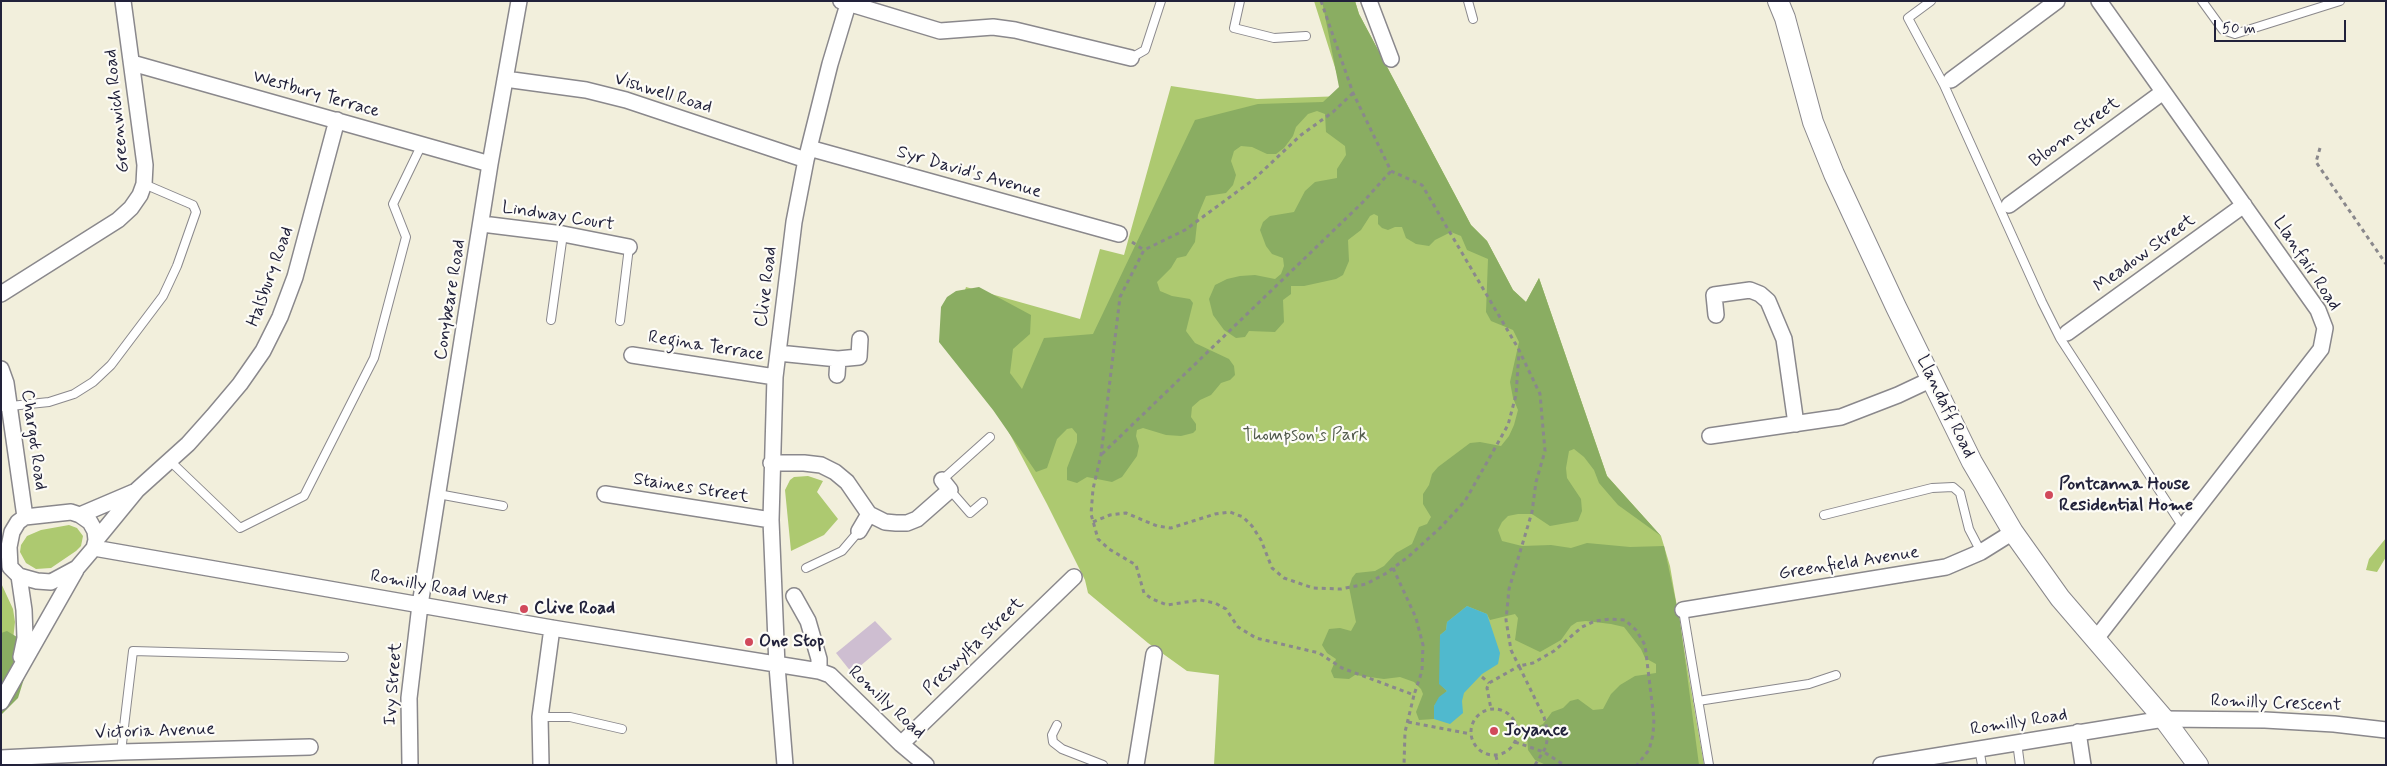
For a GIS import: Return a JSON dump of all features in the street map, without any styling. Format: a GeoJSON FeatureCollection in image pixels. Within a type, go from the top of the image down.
{"type":"FeatureCollection","features":[{"type":"Feature","properties":{"kind":"main road","name":"Llandaff Road"},"geometry":{"type":"LineString","coordinates":[[1778,1],[1785,18],[1813,122],[1896,308],[1972,462],[2013,532],[2060,598],[2164,719],[2198,765]]}},
{"type":"Feature","properties":{"kind":"street","name":"Greenwich Road"},"geometry":{"type":"LineString","coordinates":[[1,294],[118,220],[131,208],[140,195],[144,184],[145,165],[123,1]]}},
{"type":"Feature","properties":{"kind":"street","name":"Conybeare Road"},"geometry":{"type":"LineString","coordinates":[[420,605],[482,224],[490,164],[519,1]]}},
{"type":"Feature","properties":{"kind":"street"},"geometry":{"type":"LineString","coordinates":[[1369,1],[1391,58]]}},
{"type":"Feature","properties":{"kind":"street"},"geometry":{"type":"LineString","coordinates":[[1947,82],[2057,1]]}},
{"type":"Feature","properties":{"kind":"street","name":"Llanfair Road"},"geometry":{"type":"LineString","coordinates":[[2095,640],[2184,528],[2321,349],[2324,339],[2323,320],[2318,310],[2098,1]]}},
{"type":"Feature","properties":{"kind":"street"},"geometry":{"type":"LineString","coordinates":[[846,2],[940,31],[993,27],[1015,30],[1131,58]]}},
{"type":"Feature","properties":{"kind":"street","name":"Clive Road"},"geometry":{"type":"LineString","coordinates":[[785,765],[777,666],[771,520],[771,463],[775,377],[794,222],[808,154],[846,2]]}},
{"type":"Feature","properties":{"kind":"street","name":"Westbury Terrace"},"geometry":{"type":"LineString","coordinates":[[132,63],[490,164]]}},
{"type":"Feature","properties":{"kind":"street","name":"Vishwell Road"},"geometry":{"type":"LineString","coordinates":[[505,79],[586,90],[808,154]]}},
{"type":"Feature","properties":{"kind":"street","name":"Bloom Street"},"geometry":{"type":"LineString","coordinates":[[2005,208],[2163,92]]}},
{"type":"Feature","properties":{"kind":"street","name":"Halsbury Road"},"geometry":{"type":"LineString","coordinates":[[95,544],[137,490],[188,444],[240,384],[263,351],[280,317],[295,277],[337,120]]}},
{"type":"Feature","properties":{"kind":"street","name":"Syr David's Avenue"},"geometry":{"type":"LineString","coordinates":[[808,154],[1119,234]]}},
{"type":"Feature","properties":{"kind":"street","name":"Meadow Street"},"geometry":{"type":"LineString","coordinates":[[2064,336],[2244,205]]}},
{"type":"Feature","properties":{"kind":"street","name":"Lindway Court"},"geometry":{"type":"LineString","coordinates":[[482,224],[563,234],[629,247]]}},
{"type":"Feature","properties":{"kind":"street"},"geometry":{"type":"LineString","coordinates":[[1716,315],[1714,295],[1750,290],[1760,294],[1768,301],[1784,338],[1796,424]]}},
{"type":"Feature","properties":{"kind":"street"},"geometry":{"type":"LineString","coordinates":[[778,353],[838,359],[859,357],[860,338]]}},
{"type":"Feature","properties":{"kind":"street","name":"Regina Terrace"},"geometry":{"type":"LineString","coordinates":[[632,355],[775,377]]}},
{"type":"Feature","properties":{"kind":"street"},"geometry":{"type":"LineString","coordinates":[[837,376],[838,359]]}},
{"type":"Feature","properties":{"kind":"street","name":"Chargot Road"},"geometry":{"type":"LineString","coordinates":[[1,369],[6,383],[5,407],[22,520]]}},
{"type":"Feature","properties":{"kind":"street"},"geometry":{"type":"LineString","coordinates":[[1710,436],[1840,417],[1898,395],[1932,379]]}},
{"type":"Feature","properties":{"kind":"street"},"geometry":{"type":"LineString","coordinates":[[771,463],[813,464],[835,472],[846,482],[869,514],[885,522],[907,523],[917,519],[946,485]]}},
{"type":"Feature","properties":{"kind":"street","name":"Halsbury Road"},"geometry":{"type":"LineString","coordinates":[[80,515],[137,490]]}},
{"type":"Feature","properties":{"kind":"street","name":"Staines Street"},"geometry":{"type":"LineString","coordinates":[[605,494],[771,520]]}},
{"type":"Feature","properties":{"kind":"street"},"geometry":{"type":"LineString","coordinates":[[1,522],[71,512],[80,515],[90,522],[95,531],[95,544],[77,568],[1,702]]}},
{"type":"Feature","properties":{"kind":"street"},"geometry":{"type":"LineString","coordinates":[[859,531],[869,514]]}},
{"type":"Feature","properties":{"kind":"street"},"geometry":{"type":"LineString","coordinates":[[1,702],[20,661],[25,638],[24,610],[10,568],[8,547],[12,532],[22,520]]}},
{"type":"Feature","properties":{"kind":"street","name":"Greenfield Avenue"},"geometry":{"type":"LineString","coordinates":[[1683,610],[1946,567],[1981,552],[2013,532]]}},
{"type":"Feature","properties":{"kind":"street","name":"Romilly Road West"},"geometry":{"type":"LineString","coordinates":[[95,544],[420,605],[777,666]]}},
{"type":"Feature","properties":{"kind":"street"},"geometry":{"type":"LineString","coordinates":[[10,568],[37,581],[51,582],[77,568]]}},
{"type":"Feature","properties":{"kind":"street","name":"Preswylfa Street"},"geometry":{"type":"LineString","coordinates":[[901,744],[1074,577]]}},
{"type":"Feature","properties":{"kind":"street","name":"Romilly Road"},"geometry":{"type":"LineString","coordinates":[[794,596],[808,622],[819,659],[819,671]]}},
{"type":"Feature","properties":{"kind":"street","name":"Ivy Street"},"geometry":{"type":"LineString","coordinates":[[410,765],[409,698],[420,605]]}},
{"type":"Feature","properties":{"kind":"street"},"geometry":{"type":"LineString","coordinates":[[542,765],[540,717],[552,628]]}},
{"type":"Feature","properties":{"kind":"street"},"geometry":{"type":"LineString","coordinates":[[1136,765],[1154,654]]}},
{"type":"Feature","properties":{"kind":"street","name":"Romilly Road"},"geometry":{"type":"LineString","coordinates":[[777,666],[819,671],[830,675],[901,744],[926,765]]}},
{"type":"Feature","properties":{"kind":"street","name":"Romilly Road"},"geometry":{"type":"LineString","coordinates":[[1881,765],[1917,762],[1979,748],[2164,719]]}},
{"type":"Feature","properties":{"kind":"street","name":"Romilly Crescent"},"geometry":{"type":"LineString","coordinates":[[2164,719],[2297,721],[2386,730]]}},
{"type":"Feature","properties":{"kind":"street"},"geometry":{"type":"LineString","coordinates":[[2078,732],[2083,765]]}},
{"type":"Feature","properties":{"kind":"street","name":"Victoria Avenue"},"geometry":{"type":"LineString","coordinates":[[1,758],[122,752],[310,747]]}},
{"type":"Feature","properties":{"kind":"lane"},"geometry":{"type":"LineString","coordinates":[[1131,58],[1145,50],[1161,1]]}},
{"type":"Feature","properties":{"kind":"lane"},"geometry":{"type":"LineString","coordinates":[[1240,1],[1234,28],[1274,38],[1306,36]]}},
{"type":"Feature","properties":{"kind":"lane"},"geometry":{"type":"LineString","coordinates":[[1468,1],[1473,19]]}},
{"type":"Feature","properties":{"kind":"lane"},"geometry":{"type":"LineString","coordinates":[[1931,1],[1908,18],[1947,82],[2064,336],[2184,528]]}},
{"type":"Feature","properties":{"kind":"lane"},"geometry":{"type":"LineString","coordinates":[[2202,1],[2223,30],[2235,34],[2340,1]]}},
{"type":"Feature","properties":{"kind":"lane"},"geometry":{"type":"LineString","coordinates":[[170,461],[240,528],[304,496],[374,358],[406,236],[393,204],[422,144]]}},
{"type":"Feature","properties":{"kind":"lane"},"geometry":{"type":"LineString","coordinates":[[5,407],[49,402],[74,394],[93,382],[111,365],[163,296],[177,266],[196,212],[193,205],[144,184]]}},
{"type":"Feature","properties":{"kind":"lane"},"geometry":{"type":"LineString","coordinates":[[551,320],[563,234]]}},
{"type":"Feature","properties":{"kind":"lane"},"geometry":{"type":"LineString","coordinates":[[620,321],[629,247]]}},
{"type":"Feature","properties":{"kind":"lane"},"geometry":{"type":"LineString","coordinates":[[983,502],[970,513],[946,485],[990,437]]}},
{"type":"Feature","properties":{"kind":"lane"},"geometry":{"type":"LineString","coordinates":[[1824,515],[1932,488],[1953,487],[1960,494],[1969,529],[1981,552]]}},
{"type":"Feature","properties":{"kind":"lane"},"geometry":{"type":"LineString","coordinates":[[438,494],[503,506]]}},
{"type":"Feature","properties":{"kind":"lane"},"geometry":{"type":"LineString","coordinates":[[806,568],[842,551],[859,531]]}},
{"type":"Feature","properties":{"kind":"lane"},"geometry":{"type":"LineString","coordinates":[[1683,610],[1709,765]]}},
{"type":"Feature","properties":{"kind":"lane"},"geometry":{"type":"LineString","coordinates":[[122,752],[133,651],[344,657]]}},
{"type":"Feature","properties":{"kind":"lane"},"geometry":{"type":"LineString","coordinates":[[1698,701],[1809,684],[1836,675]]}},
{"type":"Feature","properties":{"kind":"lane"},"geometry":{"type":"LineString","coordinates":[[540,717],[570,717],[622,728]]}},
{"type":"Feature","properties":{"kind":"lane"},"geometry":{"type":"LineString","coordinates":[[1057,725],[1052,735],[1053,742],[1062,749],[1103,765]]}},
{"type":"Feature","properties":{"kind":"lane"},"geometry":{"type":"LineString","coordinates":[[2017,742],[2020,765]]}},
{"type":"Feature","properties":{"kind":"lane"},"geometry":{"type":"LineString","coordinates":[[1979,748],[1982,765]]}},
{"type":"Feature","properties":{"kind":"path"},"geometry":{"type":"LineString","coordinates":[[1321,1],[1353,94],[1391,172],[1422,185],[1518,348],[1540,394],[1545,451],[1536,482],[1532,512],[1509,589],[1506,620],[1511,650],[1544,717],[1548,733],[1544,752],[1535,765]]}},
{"type":"Feature","properties":{"kind":"path"},"geometry":{"type":"LineString","coordinates":[[1353,94],[1333,112],[1301,135],[1253,180],[1185,230],[1144,250],[1120,297],[1101,455],[1093,489],[1091,514],[1098,539],[1109,549],[1136,565],[1144,593],[1152,599],[1167,605],[1200,600],[1215,603],[1226,609],[1238,627],[1256,638],[1319,653],[1342,668],[1414,695]]}},
{"type":"Feature","properties":{"kind":"path"},"geometry":{"type":"LineString","coordinates":[[2320,148],[2316,162],[2386,264]]}},
{"type":"Feature","properties":{"kind":"path"},"geometry":{"type":"LineString","coordinates":[[1101,455],[1363,202],[1391,172]]}},
{"type":"Feature","properties":{"kind":"path"},"geometry":{"type":"LineString","coordinates":[[1093,522],[1110,515],[1126,513],[1157,526],[1171,528],[1215,514],[1230,512],[1243,517],[1252,526],[1261,540],[1272,568],[1284,578],[1298,585],[1313,588],[1341,589],[1366,584],[1393,568],[1440,528],[1465,501],[1508,426],[1516,395],[1518,348]]}},
{"type":"Feature","properties":{"kind":"path"},"geometry":{"type":"LineString","coordinates":[[1393,568],[1416,618],[1423,645],[1422,671],[1414,695],[1402,748],[1404,765]]}},
{"type":"Feature","properties":{"kind":"path"},"geometry":{"type":"LineString","coordinates":[[1491,709],[1487,688],[1489,683],[1519,666],[1533,663],[1554,651],[1582,627],[1595,621],[1610,618],[1625,620],[1636,630],[1645,645],[1654,719],[1650,750],[1637,765]]}},
{"type":"Feature","properties":{"kind":"path"},"geometry":{"type":"LineString","coordinates":[[1482,677],[1489,683]]}},
{"type":"Feature","properties":{"kind":"path"},"geometry":{"type":"LineString","coordinates":[[1491,709],[1505,711],[1513,719],[1517,733],[1515,742],[1509,750],[1496,756],[1482,752],[1473,742],[1471,734],[1474,720],[1478,715],[1491,709]]}},
{"type":"Feature","properties":{"kind":"path"},"geometry":{"type":"LineString","coordinates":[[1408,722],[1471,734]]}},
{"type":"Feature","properties":{"kind":"path"},"geometry":{"type":"LineString","coordinates":[[1515,742],[1544,752],[1564,765]]}},
{"type":"Feature","properties":{"kind":"path"},"geometry":{"type":"LineString","coordinates":[[1496,756],[1498,765]]}},
{"type":"Feature","properties":{"kind":"shaded area"},"geometry":{"type":"Polygon","coordinates":[[[875,621],[892,639],[852,673],[836,653],[875,621]]]}},
{"type":"Feature","properties":{"kind":"green space","name":"Thompson's Park"},"geometry":{"type":"Polygon","coordinates":[[[1314,1],[1355,1],[1359,14],[1471,225],[1487,241],[1513,290],[1526,302],[1539,278],[1607,476],[1661,536],[1670,566],[1704,765],[1214,765],[1219,675],[1187,671],[1148,643],[1088,593],[1085,580],[996,408],[949,341],[966,287],[1080,319],[1100,249],[1124,255],[1171,86],[1257,99],[1344,96],[1314,1]]]}},
{"type":"Feature","properties":{"kind":"green space"},"geometry":{"type":"Polygon","coordinates":[[[1322,1],[1355,1],[1359,14],[1471,225],[1487,241],[1513,290],[1526,302],[1539,278],[1607,476],[1661,536],[1618,505],[1599,483],[1594,470],[1584,457],[1574,449],[1569,451],[1566,468],[1567,478],[1581,499],[1582,511],[1578,521],[1550,526],[1532,514],[1508,516],[1498,530],[1502,541],[1522,546],[1551,545],[1571,548],[1587,543],[1630,547],[1664,546],[1680,621],[1699,765],[1546,765],[1535,760],[1528,750],[1527,736],[1530,730],[1543,724],[1552,712],[1563,708],[1570,701],[1578,699],[1593,710],[1603,709],[1611,694],[1620,685],[1635,676],[1656,673],[1656,664],[1645,658],[1641,649],[1624,627],[1586,621],[1577,622],[1571,626],[1561,640],[1540,652],[1515,640],[1518,618],[1515,614],[1490,620],[1487,614],[1467,606],[1447,622],[1446,630],[1440,635],[1443,687],[1447,691],[1434,706],[1434,719],[1419,720],[1416,712],[1423,694],[1414,682],[1400,677],[1384,679],[1355,675],[1349,679],[1334,678],[1331,671],[1336,659],[1327,653],[1322,645],[1329,629],[1340,628],[1351,631],[1356,622],[1349,587],[1352,578],[1356,573],[1375,571],[1384,566],[1396,553],[1412,544],[1419,527],[1427,524],[1431,517],[1423,504],[1423,494],[1429,485],[1432,474],[1438,467],[1470,443],[1480,442],[1501,446],[1509,436],[1518,410],[1513,398],[1510,382],[1519,342],[1513,330],[1491,321],[1486,312],[1488,259],[1467,250],[1461,236],[1451,232],[1435,240],[1429,246],[1416,244],[1406,238],[1402,227],[1388,230],[1382,228],[1378,224],[1378,216],[1374,214],[1370,216],[1361,230],[1348,240],[1349,261],[1343,275],[1336,279],[1304,286],[1291,286],[1291,294],[1283,300],[1284,322],[1275,332],[1249,331],[1245,337],[1236,338],[1224,330],[1213,315],[1209,299],[1215,285],[1227,279],[1240,276],[1255,275],[1275,279],[1281,274],[1284,266],[1283,258],[1272,254],[1266,246],[1260,230],[1263,222],[1270,216],[1294,212],[1305,191],[1315,182],[1337,178],[1337,169],[1346,155],[1345,146],[1326,132],[1325,114],[1317,111],[1308,114],[1296,127],[1293,136],[1284,148],[1276,154],[1267,154],[1252,147],[1241,146],[1234,151],[1231,161],[1236,175],[1233,185],[1226,193],[1206,196],[1198,215],[1195,242],[1186,256],[1177,258],[1171,268],[1157,282],[1160,291],[1172,296],[1190,299],[1193,303],[1186,331],[1195,343],[1229,359],[1234,366],[1235,375],[1230,380],[1221,383],[1211,395],[1200,400],[1192,407],[1191,417],[1196,424],[1196,430],[1193,433],[1181,436],[1166,435],[1143,428],[1137,430],[1136,436],[1139,446],[1137,456],[1122,477],[1112,482],[1087,477],[1077,483],[1067,480],[1067,468],[1077,442],[1077,434],[1072,428],[1067,429],[1057,439],[1047,468],[1036,472],[993,410],[939,342],[941,307],[947,297],[956,291],[979,287],[1031,315],[1030,334],[1013,349],[1010,373],[1022,389],[1044,338],[1093,334],[1195,120],[1258,104],[1323,102],[1339,87],[1322,1]]]}},
{"type":"Feature","properties":{"kind":"green space"},"geometry":{"type":"Polygon","coordinates":[[[808,476],[823,481],[817,492],[838,519],[824,535],[791,551],[785,490],[790,480],[794,477],[808,476]]]}},
{"type":"Feature","properties":{"kind":"green space"},"geometry":{"type":"Polygon","coordinates":[[[69,525],[77,528],[83,536],[81,546],[76,551],[51,568],[36,569],[26,563],[20,552],[21,545],[27,536],[41,530],[69,525]]]}},
{"type":"Feature","properties":{"kind":"green space"},"geometry":{"type":"Polygon","coordinates":[[[2386,538],[2386,557],[2377,572],[2366,570],[2369,559],[2386,538]]]}},
{"type":"Feature","properties":{"kind":"green space"},"geometry":{"type":"Polygon","coordinates":[[[1,583],[13,609],[15,622],[13,640],[1,678],[1,583]]]}},
{"type":"Feature","properties":{"kind":"green space"},"geometry":{"type":"Polygon","coordinates":[[[7,631],[17,637],[28,666],[18,698],[1,715],[1,633],[7,631]]]}},
{"type":"Feature","properties":{"kind":"water"},"geometry":{"type":"Polygon","coordinates":[[[1467,606],[1487,614],[1500,653],[1498,664],[1482,674],[1464,693],[1462,701],[1463,713],[1450,724],[1434,719],[1434,706],[1439,697],[1447,691],[1439,684],[1440,635],[1446,630],[1447,622],[1467,606]]]}},
{"type":"Feature","properties":{"kind":"place","name":"Pontcanna House Residential Home"},"geometry":{"type":"Point","coordinates":[2049,495]}},
{"type":"Feature","properties":{"kind":"place","name":"Clive Road"},"geometry":{"type":"Point","coordinates":[524,609]}},
{"type":"Feature","properties":{"kind":"place","name":"One Stop"},"geometry":{"type":"Point","coordinates":[749,642]}},
{"type":"Feature","properties":{"kind":"place","name":"Joyance"},"geometry":{"type":"Point","coordinates":[1494,731]}}]}
